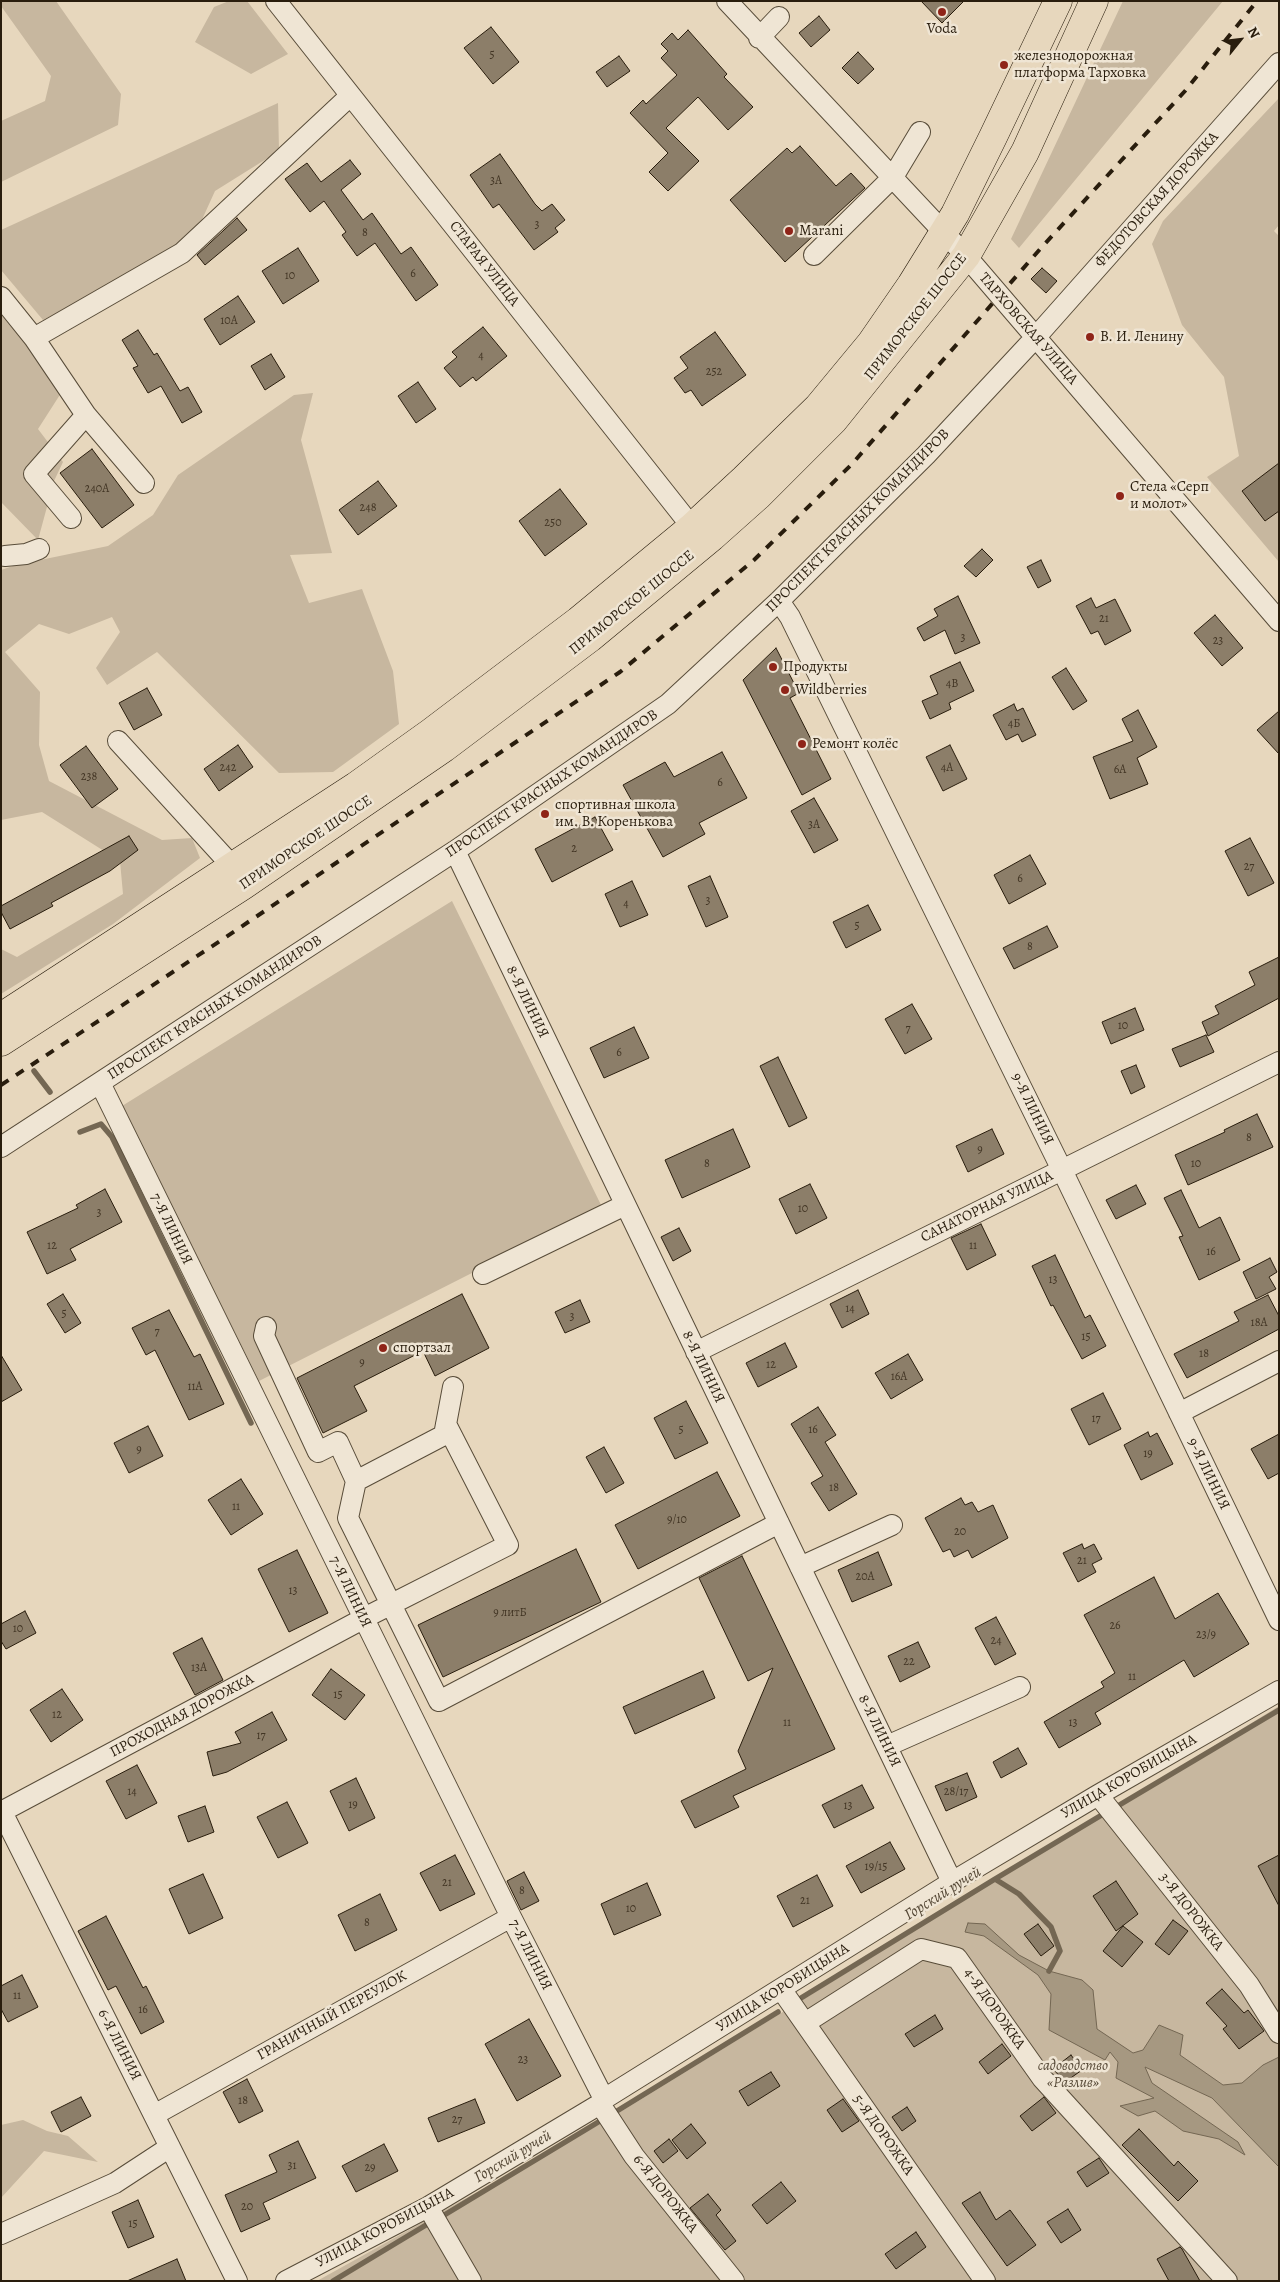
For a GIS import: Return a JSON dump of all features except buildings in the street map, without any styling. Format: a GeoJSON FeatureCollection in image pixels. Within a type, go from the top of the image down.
{"type":"FeatureCollection","features":[{"type":"Feature","properties":{"kind":"highway","name":"ПРИМОРСКОЕ ШОССЕ"},"geometry":{"type":"LineString","coordinates":[[1,1017],[356,786],[499,682],[692,527],[824,401],[871,343],[944,232],[994,137],[1058,1]]}},
{"type":"Feature","properties":{"kind":"highway","name":"ПРИМОРСКОЕ ШОССЕ"},"geometry":{"type":"LineString","coordinates":[[1,1042],[370,801],[451,743],[590,638],[725,525],[827,427],[966,256],[1025,152],[1094,1]]}},
{"type":"Feature","properties":{"kind":"street","name":"СТАРАЯ УЛИЦА"},"geometry":{"type":"LineString","coordinates":[[276,1],[692,527]]}},
{"type":"Feature","properties":{"kind":"street","name":"ТАРХОВСКАЯ УЛИЦА"},"geometry":{"type":"LineString","coordinates":[[727,1],[759,38],[966,256],[1279,621]]}},
{"type":"Feature","properties":{"kind":"street"},"geometry":{"type":"LineString","coordinates":[[759,38],[779,17]]}},
{"type":"Feature","properties":{"kind":"street","name":"ФЕДОТОВСКАЯ ДОРОЖКА"},"geometry":{"type":"LineString","coordinates":[[1035,338],[1279,63]]}},
{"type":"Feature","properties":{"kind":"street"},"geometry":{"type":"LineString","coordinates":[[34,338],[182,253],[350,96]]}},
{"type":"Feature","properties":{"kind":"street"},"geometry":{"type":"LineString","coordinates":[[814,255],[892,177],[920,132]]}},
{"type":"Feature","properties":{"kind":"street"},"geometry":{"type":"LineString","coordinates":[[1,297],[34,338],[86,415],[144,483]]}},
{"type":"Feature","properties":{"kind":"street","name":"ПРОСПЕКТ КРАСНЫХ КОМАНДИРОВ"},"geometry":{"type":"LineString","coordinates":[[1,1147],[454,851],[668,704],[779,601],[926,455],[1035,338]]}},
{"type":"Feature","properties":{"kind":"street"},"geometry":{"type":"LineString","coordinates":[[70,518],[34,474],[86,415]]}},
{"type":"Feature","properties":{"kind":"street"},"geometry":{"type":"LineString","coordinates":[[5,556],[26,554],[40,549]]}},
{"type":"Feature","properties":{"kind":"street","name":"9-Я ЛИНИЯ"},"geometry":{"type":"LineString","coordinates":[[779,601],[799,634],[1062,1170],[1279,1620]]}},
{"type":"Feature","properties":{"kind":"street"},"geometry":{"type":"LineString","coordinates":[[118,741],[233,867]]}},
{"type":"Feature","properties":{"kind":"street","name":"8-Я ЛИНИЯ"},"geometry":{"type":"LineString","coordinates":[[454,851],[952,1882]]}},
{"type":"Feature","properties":{"kind":"street","name":"САНАТОРНАЯ УЛИЦА"},"geometry":{"type":"LineString","coordinates":[[696,1352],[1279,1062]]}},
{"type":"Feature","properties":{"kind":"street","name":"7-Я ЛИНИЯ"},"geometry":{"type":"LineString","coordinates":[[100,1083],[602,2101]]}},
{"type":"Feature","properties":{"kind":"street"},"geometry":{"type":"LineString","coordinates":[[484,1274],[625,1205]]}},
{"type":"Feature","properties":{"kind":"street"},"geometry":{"type":"LineString","coordinates":[[266,1327],[264,1336],[318,1452],[338,1442],[356,1481],[348,1518],[439,1702],[779,1524]]}},
{"type":"Feature","properties":{"kind":"street"},"geometry":{"type":"LineString","coordinates":[[1179,1413],[1279,1361]]}},
{"type":"Feature","properties":{"kind":"street"},"geometry":{"type":"LineString","coordinates":[[356,1481],[444,1435],[454,1387]]}},
{"type":"Feature","properties":{"kind":"street","name":"ПРОХОДНАЯ ДОРОЖКА"},"geometry":{"type":"LineString","coordinates":[[2,1811],[363,1619],[508,1545],[446,1424]]}},
{"type":"Feature","properties":{"kind":"street"},"geometry":{"type":"LineString","coordinates":[[800,1567],[892,1525]]}},
{"type":"Feature","properties":{"kind":"street"},"geometry":{"type":"LineString","coordinates":[[887,1746],[1020,1687]]}},
{"type":"Feature","properties":{"kind":"street","name":"УЛИЦА КОРОБИЦЫНА"},"geometry":{"type":"LineString","coordinates":[[286,2281],[428,2207],[602,2101],[952,1882],[1279,1691]]}},
{"type":"Feature","properties":{"kind":"street","name":"3-Я ДОРОЖКА"},"geometry":{"type":"LineString","coordinates":[[1098,1795],[1249,1985],[1279,2033]]}},
{"type":"Feature","properties":{"kind":"street","name":"6-Я ЛИНИЯ"},"geometry":{"type":"LineString","coordinates":[[2,1811],[237,2281]]}},
{"type":"Feature","properties":{"kind":"street","name":"ГРАНИЧНЫЙ ПЕРЕУЛОК"},"geometry":{"type":"LineString","coordinates":[[154,2115],[511,1917]]}},
{"type":"Feature","properties":{"kind":"street","name":"4-Я ДОРОЖКА"},"geometry":{"type":"LineString","coordinates":[[806,2023],[922,1949],[957,1958],[1042,2078],[1227,2281]]}},
{"type":"Feature","properties":{"kind":"street","name":"5-Я ДОРОЖКА"},"geometry":{"type":"LineString","coordinates":[[781,1989],[985,2281]]}},
{"type":"Feature","properties":{"kind":"street","name":"6-Я ДОРОЖКА"},"geometry":{"type":"LineString","coordinates":[[602,2101],[634,2156],[734,2281]]}},
{"type":"Feature","properties":{"kind":"street"},"geometry":{"type":"LineString","coordinates":[[1,2234],[115,2183],[170,2147]]}},
{"type":"Feature","properties":{"kind":"street"},"geometry":{"type":"LineString","coordinates":[[428,2207],[471,2281]]}},
{"type":"Feature","properties":{"kind":"green space"},"geometry":{"type":"Polygon","coordinates":[[[1,1],[56,1],[121,94],[118,125],[1,182],[1,121],[45,101],[51,76],[1,6],[1,1]]]}},
{"type":"Feature","properties":{"kind":"green space"},"geometry":{"type":"Polygon","coordinates":[[[229,1],[247,1],[288,54],[251,74],[195,42],[214,7],[229,1]]]}},
{"type":"Feature","properties":{"kind":"green space"},"geometry":{"type":"Polygon","coordinates":[[[1123,1],[1223,1],[1019,248],[1011,239],[1123,1]]]}},
{"type":"Feature","properties":{"kind":"green space"},"geometry":{"type":"Polygon","coordinates":[[[1279,98],[1279,225],[1274,231],[1279,236],[1279,562],[1207,477],[1239,456],[1224,377],[1182,325],[1152,244],[1163,221],[1279,98]]]}},
{"type":"Feature","properties":{"kind":"green space"},"geometry":{"type":"Polygon","coordinates":[[[278,103],[279,151],[215,191],[195,235],[149,265],[43,320],[1,270],[1,230],[278,103]]]}},
{"type":"Feature","properties":{"kind":"green space"},"geometry":{"type":"Polygon","coordinates":[[[1,304],[63,390],[38,429],[63,462],[54,481],[38,540],[1,502],[1,304]]]}},
{"type":"Feature","properties":{"kind":"green space"},"geometry":{"type":"Polygon","coordinates":[[[313,393],[301,440],[332,553],[290,555],[309,603],[362,589],[393,671],[399,724],[333,772],[279,773],[157,652],[107,685],[96,668],[120,632],[112,617],[69,634],[39,624],[5,652],[40,692],[39,745],[49,781],[162,840],[192,838],[200,858],[113,924],[1,994],[1,949],[17,957],[123,894],[120,861],[42,812],[1,820],[1,570],[16,565],[108,546],[153,515],[178,475],[294,395],[313,393]]]}},
{"type":"Feature","properties":{"kind":"green space"},"geometry":{"type":"Polygon","coordinates":[[[452,901],[602,1207],[259,1381],[122,1106],[452,901]]]}},
{"type":"Feature","properties":{"kind":"green space","name":"садоводство «Разлив»"},"geometry":{"type":"Polygon","coordinates":[[[1279,1706],[1279,2281],[317,2281],[614,2116],[1279,1706]]]}},
{"type":"Feature","properties":{"kind":"green space"},"geometry":{"type":"Polygon","coordinates":[[[23,2120],[47,2131],[68,2136],[98,2162],[44,2151],[1,2198],[1,2125],[23,2120]]]}},
{"type":"Feature","properties":{"kind":"shaded area"},"geometry":{"type":"Polygon","coordinates":[[[968,1923],[985,1924],[1019,1955],[1049,1971],[1082,1980],[1093,1990],[1097,2029],[1133,2053],[1143,2050],[1159,2025],[1183,2035],[1180,2055],[1223,2085],[1242,2083],[1263,2065],[1279,2057],[1279,2167],[1212,2098],[1145,2067],[1152,2083],[1238,2142],[1245,2155],[1219,2139],[1183,2131],[1155,2111],[1138,2116],[1120,2106],[1154,2098],[1116,2078],[1118,2062],[1110,2052],[1105,2060],[1049,2030],[1051,1994],[1038,1975],[984,1936],[965,1932],[968,1923]]]}},
{"type":"Feature","properties":{"kind":"waterway"},"geometry":{"type":"LineString","coordinates":[[34,1071],[50,1092]]}},
{"type":"Feature","properties":{"kind":"waterway"},"geometry":{"type":"LineString","coordinates":[[80,1132],[101,1124],[112,1137],[251,1423]]}},
{"type":"Feature","properties":{"kind":"waterway"},"geometry":{"type":"LineString","coordinates":[[1116,1807],[1279,1710]]}},
{"type":"Feature","properties":{"kind":"waterway"},"geometry":{"type":"LineString","coordinates":[[995,1879],[1100,1816]]}},
{"type":"Feature","properties":{"kind":"waterway","name":"Горский ручей"},"geometry":{"type":"LineString","coordinates":[[801,1998],[995,1879],[1019,1894],[1051,1927],[1060,1951],[1049,1971]]}},
{"type":"Feature","properties":{"kind":"waterway","name":"Горский ручей"},"geometry":{"type":"LineString","coordinates":[[617,2111],[778,2012]]}},
{"type":"Feature","properties":{"kind":"waterway","name":"Горский ручей"},"geometry":{"type":"LineString","coordinates":[[441,2217],[600,2121]]}},
{"type":"Feature","properties":{"kind":"waterway","name":"Горский ручей"},"geometry":{"type":"LineString","coordinates":[[333,2281],[426,2225]]}},
{"type":"Feature","properties":{"kind":"railway"},"geometry":{"type":"LineString","coordinates":[[1,1085],[220,941],[620,672],[754,560],[852,464],[1041,248],[1185,91],[1257,1]]}},
{"type":"Feature","properties":{"kind":"place","name":"Voda"},"geometry":{"type":"Point","coordinates":[942,12]}},
{"type":"Feature","properties":{"kind":"place","name":"железнодорожная платформа Тарховка"},"geometry":{"type":"Point","coordinates":[1004,65]}},
{"type":"Feature","properties":{"kind":"place","name":"Marani"},"geometry":{"type":"Point","coordinates":[789,231]}},
{"type":"Feature","properties":{"kind":"place","name":"В. И. Ленину"},"geometry":{"type":"Point","coordinates":[1090,337]}},
{"type":"Feature","properties":{"kind":"place","name":"Стела «Серп и молот»"},"geometry":{"type":"Point","coordinates":[1120,496]}},
{"type":"Feature","properties":{"kind":"place","name":"Продукты"},"geometry":{"type":"Point","coordinates":[773,667]}},
{"type":"Feature","properties":{"kind":"place","name":"Wildberries"},"geometry":{"type":"Point","coordinates":[785,690]}},
{"type":"Feature","properties":{"kind":"place","name":"Ремонт колёс"},"geometry":{"type":"Point","coordinates":[802,744]}},
{"type":"Feature","properties":{"kind":"place","name":"спортивная школа им. В. Коренькова"},"geometry":{"type":"Point","coordinates":[545,814]}},
{"type":"Feature","properties":{"kind":"place","name":"спортзал"},"geometry":{"type":"Point","coordinates":[383,1348]}}]}
